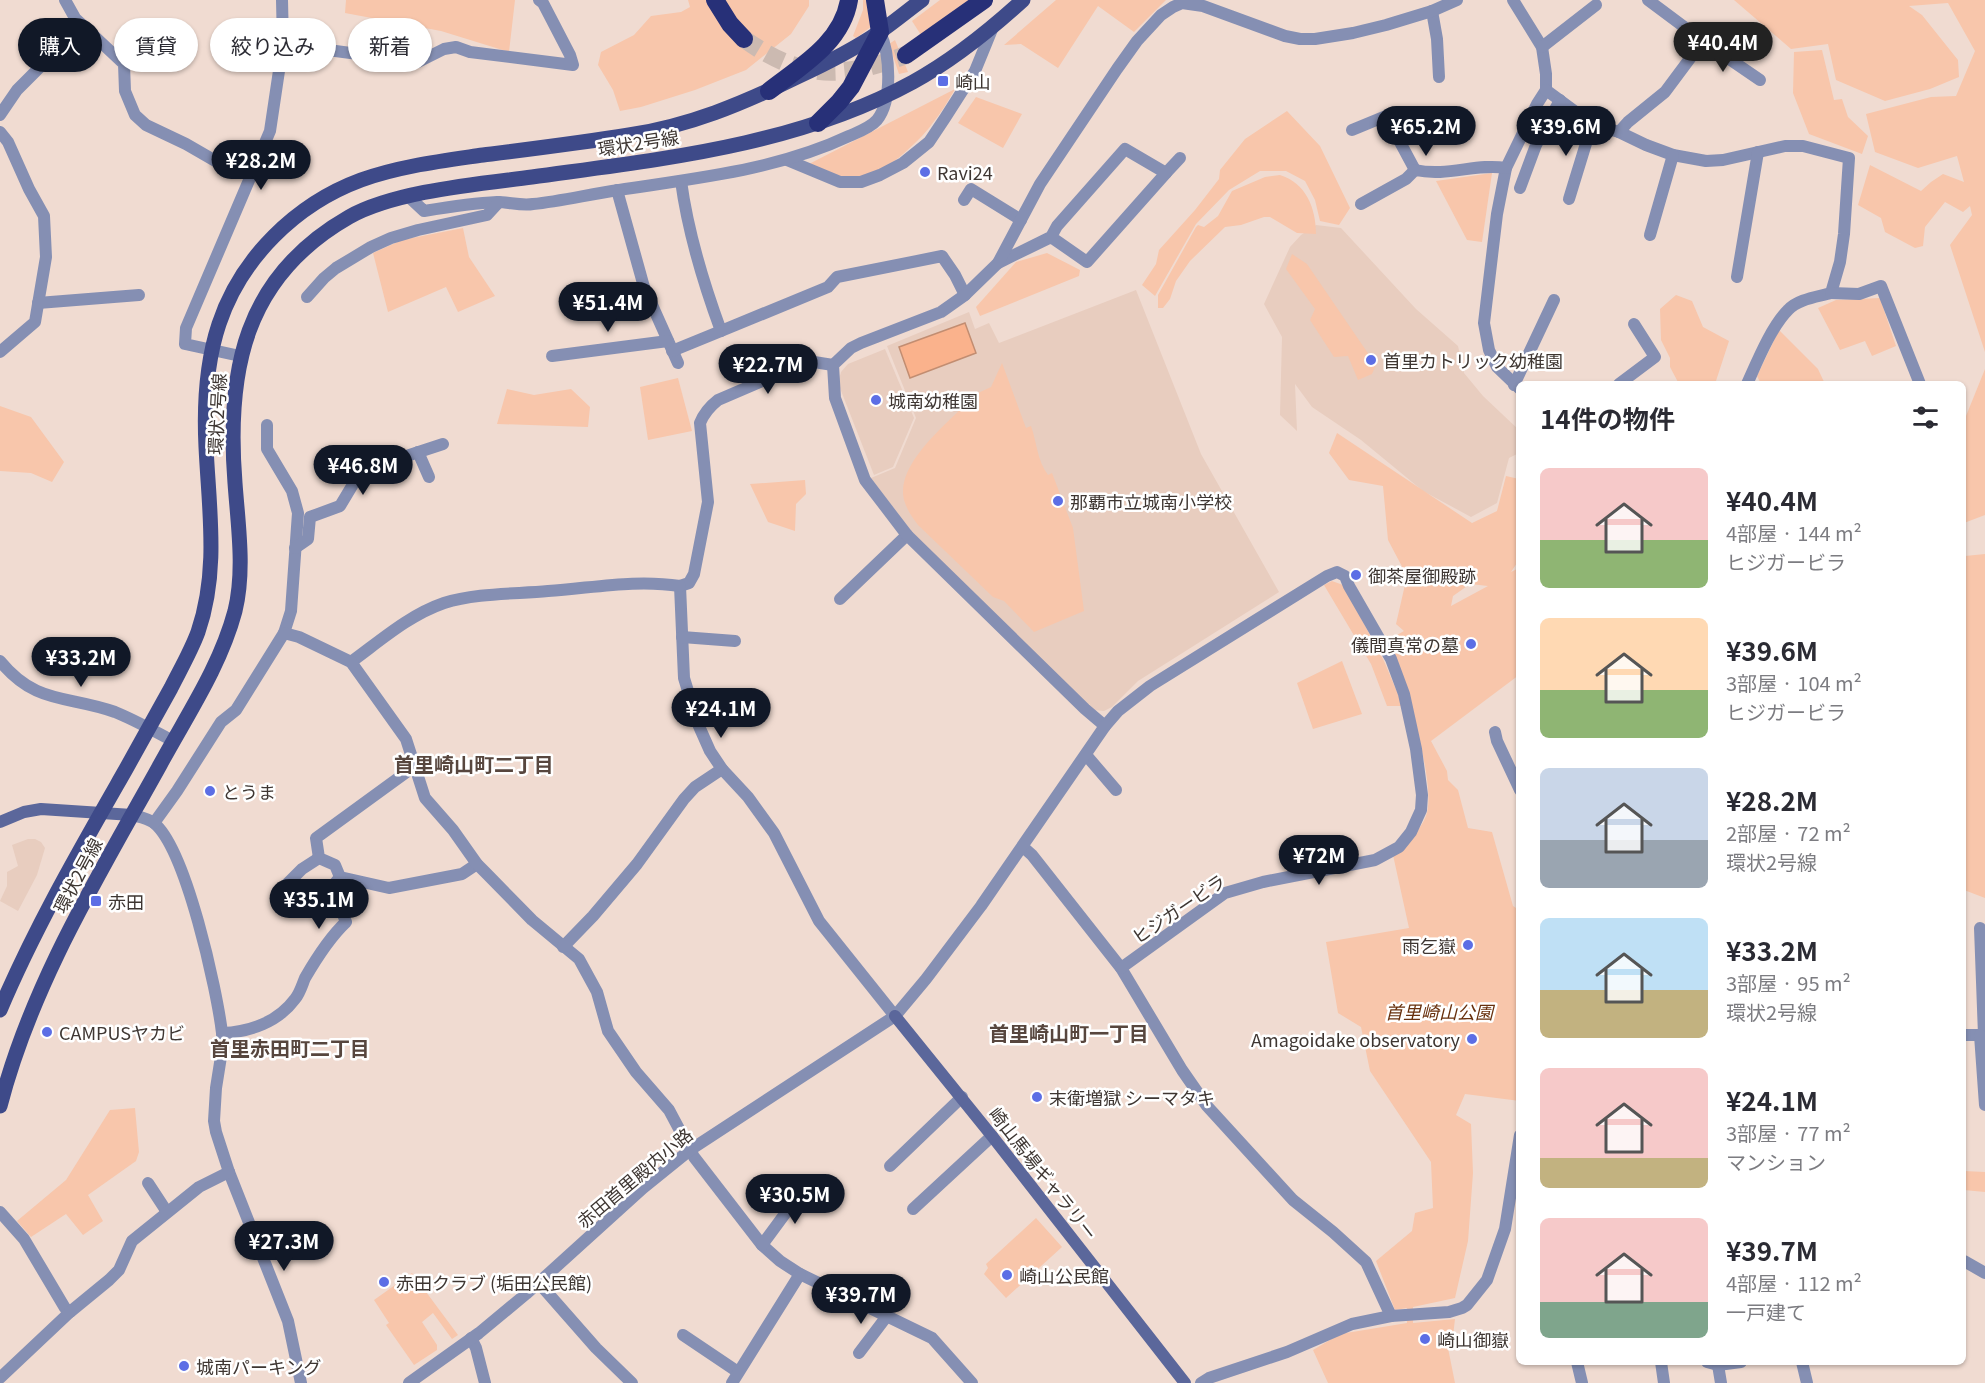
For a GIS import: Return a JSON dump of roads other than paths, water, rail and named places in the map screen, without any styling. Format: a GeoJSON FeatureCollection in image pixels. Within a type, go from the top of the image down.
{"type":"FeatureCollection","features":[{"type":"Feature","properties":{"kind":"highway"},"geometry":{"type":"LineString","coordinates":[[715,0],[729,24],[744,39]]}},
{"type":"Feature","properties":{"kind":"highway"},"geometry":{"type":"LineString","coordinates":[[769,91],[823,48],[834,36],[844,19],[849,0]]}},
{"type":"Feature","properties":{"kind":"highway"},"geometry":{"type":"LineString","coordinates":[[818,123],[851,87],[880,32],[875,0]]}},
{"type":"Feature","properties":{"kind":"highway"},"geometry":{"type":"LineString","coordinates":[[906,55],[984,0]]}},
{"type":"Feature","properties":{"kind":"main road","name":"環状2号線"},"geometry":{"type":"LineString","coordinates":[[0,1010],[30,945],[150,728],[198,633],[208,590],[212,551],[205,422],[212,349],[226,306],[236,286],[260,251],[297,215],[344,187],[366,178],[415,166],[630,135],[666,128],[714,114],[769,91],[852,49],[880,32],[922,0]]}},
{"type":"Feature","properties":{"kind":"main road","name":"環状2号線"},"geometry":{"type":"LineString","coordinates":[[0,1106],[20,1042],[40,990],[91,889],[219,658],[226,640],[236,605],[240,556],[234,468],[233,418],[236,378],[240,356],[250,326],[262,301],[289,264],[324,234],[353,215],[384,203],[483,183],[649,161],[765,139],[818,123],[886,96],[940,66],[993,27],[1023,0]]}},
{"type":"Feature","properties":{"kind":"street"},"geometry":{"type":"LineString","coordinates":[[65,0],[75,18],[124,64],[125,91],[135,115],[146,125],[186,144],[231,170],[254,169]]}},
{"type":"Feature","properties":{"kind":"street"},"geometry":{"type":"LineString","coordinates":[[282,0],[282,18]]}},
{"type":"Feature","properties":{"kind":"street"},"geometry":{"type":"LineString","coordinates":[[336,51],[418,62],[444,49],[456,47],[470,52],[573,65],[543,3],[539,0]]}},
{"type":"Feature","properties":{"kind":"street"},"geometry":{"type":"LineString","coordinates":[[833,365],[851,348],[941,312],[965,295],[998,262],[1040,184],[1137,40],[1161,15],[1173,7],[1182,3],[1203,6],[1285,36],[1315,39],[1353,33],[1432,11],[1457,0]]}},
{"type":"Feature","properties":{"kind":"street"},"geometry":{"type":"LineString","coordinates":[[1513,0],[1542,46],[1546,74],[1546,90],[1506,168],[1497,214],[1484,323],[1489,350],[1497,368],[1516,386]]}},
{"type":"Feature","properties":{"kind":"street"},"geometry":{"type":"LineString","coordinates":[[1648,0],[1760,80]]}},
{"type":"Feature","properties":{"kind":"street"},"geometry":{"type":"LineString","coordinates":[[1542,46],[1596,5]]}},
{"type":"Feature","properties":{"kind":"street"},"geometry":{"type":"LineString","coordinates":[[1432,11],[1437,39],[1439,76]]}},
{"type":"Feature","properties":{"kind":"street"},"geometry":{"type":"LineString","coordinates":[[787,160],[840,182],[861,182],[903,163],[929,142],[945,118],[975,71],[993,27]]}},
{"type":"Feature","properties":{"kind":"street"},"geometry":{"type":"LineString","coordinates":[[409,197],[424,211],[498,202],[530,205],[724,174],[787,160],[830,146],[876,122],[886,96],[889,70],[880,32]]}},
{"type":"Feature","properties":{"kind":"street"},"geometry":{"type":"LineString","coordinates":[[1619,132],[1665,92],[1703,41]]}},
{"type":"Feature","properties":{"kind":"street"},"geometry":{"type":"LineString","coordinates":[[0,115],[17,90],[35,72]]}},
{"type":"Feature","properties":{"kind":"street"},"geometry":{"type":"LineString","coordinates":[[240,356],[185,344],[186,328],[270,131],[279,72]]}},
{"type":"Feature","properties":{"kind":"street"},"geometry":{"type":"LineString","coordinates":[[1546,90],[1592,124],[1619,132],[1646,146],[1673,155],[1714,161],[1785,146],[1803,146],[1849,158],[1844,234],[1832,293]]}},
{"type":"Feature","properties":{"kind":"street"},"geometry":{"type":"LineString","coordinates":[[1520,188],[1536,145],[1560,100]]}},
{"type":"Feature","properties":{"kind":"street"},"geometry":{"type":"LineString","coordinates":[[1352,130],[1386,116],[1415,170]]}},
{"type":"Feature","properties":{"kind":"street"},"geometry":{"type":"LineString","coordinates":[[1569,199],[1592,124]]}},
{"type":"Feature","properties":{"kind":"street"},"geometry":{"type":"LineString","coordinates":[[0,132],[8,142],[44,216],[46,257],[35,322],[0,352]]}},
{"type":"Feature","properties":{"kind":"street"},"geometry":{"type":"LineString","coordinates":[[998,262],[1051,237],[1057,226],[1125,149],[1166,172]]}},
{"type":"Feature","properties":{"kind":"street"},"geometry":{"type":"LineString","coordinates":[[1737,277],[1758,152]]}},
{"type":"Feature","properties":{"kind":"street"},"geometry":{"type":"LineString","coordinates":[[1650,235],[1673,155]]}},
{"type":"Feature","properties":{"kind":"street"},"geometry":{"type":"LineString","coordinates":[[1051,237],[1088,262],[1180,158]]}},
{"type":"Feature","properties":{"kind":"street"},"geometry":{"type":"LineString","coordinates":[[1415,170],[1452,172],[1494,166],[1506,168]]}},
{"type":"Feature","properties":{"kind":"street"},"geometry":{"type":"LineString","coordinates":[[1361,204],[1406,179],[1415,170]]}},
{"type":"Feature","properties":{"kind":"street"},"geometry":{"type":"LineString","coordinates":[[681,181],[687,218],[705,288],[721,331]]}},
{"type":"Feature","properties":{"kind":"street"},"geometry":{"type":"LineString","coordinates":[[964,200],[971,189],[1021,220]]}},
{"type":"Feature","properties":{"kind":"street"},"geometry":{"type":"LineString","coordinates":[[617,190],[644,287],[678,363]]}},
{"type":"Feature","properties":{"kind":"street"},"geometry":{"type":"LineString","coordinates":[[307,297],[336,268],[371,247],[418,230],[487,215],[498,202]]}},
{"type":"Feature","properties":{"kind":"street"},"geometry":{"type":"LineString","coordinates":[[552,356],[670,346],[721,331],[828,287],[837,277],[942,256],[956,275],[965,295]]}},
{"type":"Feature","properties":{"kind":"street"},"geometry":{"type":"LineString","coordinates":[[1748,381],[1769,339],[1788,309],[1800,302],[1832,293],[1859,294],[1881,286],[1919,381]]}},
{"type":"Feature","properties":{"kind":"street"},"geometry":{"type":"LineString","coordinates":[[38,303],[140,295]]}},
{"type":"Feature","properties":{"kind":"street"},"geometry":{"type":"LineString","coordinates":[[1520,381],[1554,300]]}},
{"type":"Feature","properties":{"kind":"street"},"geometry":{"type":"LineString","coordinates":[[1623,381],[1655,357],[1634,324]]}},
{"type":"Feature","properties":{"kind":"street"},"geometry":{"type":"LineString","coordinates":[[351,662],[424,612],[462,599],[571,590],[614,583],[658,583],[680,586],[690,583],[694,574],[707,511],[707,484],[700,423],[704,414],[718,400],[804,363],[833,365]]}},
{"type":"Feature","properties":{"kind":"street"},"geometry":{"type":"LineString","coordinates":[[833,365],[836,398],[865,480],[907,535],[1085,709],[1106,726]]}},
{"type":"Feature","properties":{"kind":"street"},"geometry":{"type":"LineString","coordinates":[[154,823],[220,722],[236,710],[284,633],[291,611],[298,513],[292,490],[267,448],[267,426]]}},
{"type":"Feature","properties":{"kind":"street"},"geometry":{"type":"LineString","coordinates":[[295,548],[308,539],[310,517],[340,506],[355,481],[370,468],[443,444]]}},
{"type":"Feature","properties":{"kind":"street"},"geometry":{"type":"LineString","coordinates":[[418,452],[429,477]]}},
{"type":"Feature","properties":{"kind":"street"},"geometry":{"type":"LineString","coordinates":[[840,599],[907,535]]}},
{"type":"Feature","properties":{"kind":"street","name":"ヒジガービラ"},"geometry":{"type":"LineString","coordinates":[[1106,726],[1130,701],[1162,678],[1336,572],[1346,576],[1349,586],[1391,659],[1404,694],[1416,749],[1422,795],[1421,810],[1412,832],[1399,848],[1375,860],[1263,882],[1225,893],[1121,968]]}},
{"type":"Feature","properties":{"kind":"street"},"geometry":{"type":"LineString","coordinates":[[680,586],[684,678],[689,701],[710,751],[774,833],[819,921],[895,1016]]}},
{"type":"Feature","properties":{"kind":"street"},"geometry":{"type":"LineString","coordinates":[[284,633],[299,637],[351,662],[406,739],[424,798],[453,830],[477,864],[532,920],[579,959],[597,992],[608,1032],[636,1072],[669,1110],[690,1150],[732,1209],[762,1245],[800,1274],[932,1338],[972,1383]]}},
{"type":"Feature","properties":{"kind":"street"},"geometry":{"type":"LineString","coordinates":[[682,637],[735,641]]}},
{"type":"Feature","properties":{"kind":"street"},"geometry":{"type":"LineString","coordinates":[[0,661],[17,680],[38,692],[114,712],[173,741]]}},
{"type":"Feature","properties":{"kind":"street","name":"赤田首里殿内小路"},"geometry":{"type":"LineString","coordinates":[[409,1383],[471,1338],[690,1150],[895,1016],[945,955],[1106,726]]}},
{"type":"Feature","properties":{"kind":"street"},"geometry":{"type":"LineString","coordinates":[[1495,732],[1516,781]]}},
{"type":"Feature","properties":{"kind":"street"},"geometry":{"type":"LineString","coordinates":[[1086,754],[1116,790]]}},
{"type":"Feature","properties":{"kind":"street"},"geometry":{"type":"LineString","coordinates":[[319,858],[316,838],[415,766]]}},
{"type":"Feature","properties":{"kind":"street"},"geometry":{"type":"LineString","coordinates":[[563,947],[593,916],[643,857],[684,799],[695,787],[722,769]]}},
{"type":"Feature","properties":{"kind":"street"},"geometry":{"type":"LineString","coordinates":[[0,822],[24,812],[41,809],[132,815],[146,818],[154,823],[169,842],[194,905],[222,1033],[214,1121],[219,1146],[288,1321],[301,1383]]}},
{"type":"Feature","properties":{"kind":"street"},"geometry":{"type":"LineString","coordinates":[[1023,847],[1032,855],[1121,968],[1206,1106],[1293,1200],[1366,1262],[1391,1316]]}},
{"type":"Feature","properties":{"kind":"street"},"geometry":{"type":"LineString","coordinates":[[319,858],[334,865],[340,877]]}},
{"type":"Feature","properties":{"kind":"street"},"geometry":{"type":"LineString","coordinates":[[281,890],[302,868],[319,858]]}},
{"type":"Feature","properties":{"kind":"street"},"geometry":{"type":"LineString","coordinates":[[340,877],[389,888],[462,874],[477,864]]}},
{"type":"Feature","properties":{"kind":"street"},"geometry":{"type":"LineString","coordinates":[[222,1033],[239,1033],[255,1028],[279,1014],[296,998],[310,971],[346,922],[332,886],[340,877]]}},
{"type":"Feature","properties":{"kind":"street"},"geometry":{"type":"LineString","coordinates":[[1980,928],[1985,1105]]}},
{"type":"Feature","properties":{"kind":"street","name":"崎山馬場ギャラリー"},"geometry":{"type":"LineString","coordinates":[[895,1016],[962,1097],[1185,1383]]}},
{"type":"Feature","properties":{"kind":"street"},"geometry":{"type":"LineString","coordinates":[[1966,1035],[1983,1035]]}},
{"type":"Feature","properties":{"kind":"street"},"geometry":{"type":"LineString","coordinates":[[890,1166],[962,1097]]}},
{"type":"Feature","properties":{"kind":"street"},"geometry":{"type":"LineString","coordinates":[[913,1209],[992,1136]]}},
{"type":"Feature","properties":{"kind":"street"},"geometry":{"type":"LineString","coordinates":[[1201,1383],[1209,1378],[1287,1352],[1352,1323],[1391,1316],[1456,1311],[1467,1305],[1480,1290],[1490,1273],[1505,1229],[1516,1160]]}},
{"type":"Feature","properties":{"kind":"street"},"geometry":{"type":"LineString","coordinates":[[0,1378],[70,1312],[120,1270],[132,1241],[199,1187],[229,1172]]}},
{"type":"Feature","properties":{"kind":"street"},"geometry":{"type":"LineString","coordinates":[[148,1183],[167,1212]]}},
{"type":"Feature","properties":{"kind":"street"},"geometry":{"type":"LineString","coordinates":[[762,1245],[804,1188]]}},
{"type":"Feature","properties":{"kind":"street"},"geometry":{"type":"LineString","coordinates":[[0,1212],[24,1239],[64,1308],[70,1312]]}},
{"type":"Feature","properties":{"kind":"street"},"geometry":{"type":"LineString","coordinates":[[1966,1262],[1985,1274]]}},
{"type":"Feature","properties":{"kind":"street"},"geometry":{"type":"LineString","coordinates":[[683,1335],[735,1377],[800,1274]]}},
{"type":"Feature","properties":{"kind":"street"},"geometry":{"type":"LineString","coordinates":[[538,1282],[596,1348],[632,1383]]}},
{"type":"Feature","properties":{"kind":"street"},"geometry":{"type":"LineString","coordinates":[[859,1353],[887,1316]]}},
{"type":"Feature","properties":{"kind":"street"},"geometry":{"type":"LineString","coordinates":[[471,1338],[476,1348],[485,1383]]}},
{"type":"Feature","properties":{"kind":"street"},"geometry":{"type":"LineString","coordinates":[[1578,1365],[1582,1383]]}},
{"type":"Feature","properties":{"kind":"street"},"geometry":{"type":"LineString","coordinates":[[1661,1365],[1664,1383]]}},
{"type":"Feature","properties":{"kind":"street"},"geometry":{"type":"LineString","coordinates":[[1713,1365],[1721,1383]]}},
{"type":"Feature","properties":{"kind":"street"},"geometry":{"type":"LineString","coordinates":[[1803,1365],[1808,1383]]}},
{"type":"Feature","properties":{"kind":"tunnel"},"geometry":{"type":"LineString","coordinates":[[744,39],[785,62],[822,71],[861,68],[906,55]]}},
{"type":"Feature","properties":{"kind":"place","name":"崎山"},"geometry":{"type":"Point","coordinates":[943,81]}},
{"type":"Feature","properties":{"kind":"place","name":"Ravi24"},"geometry":{"type":"Point","coordinates":[925,172]}},
{"type":"Feature","properties":{"kind":"place","name":"首里カトリック幼稚園"},"geometry":{"type":"Point","coordinates":[1371,360]}},
{"type":"Feature","properties":{"kind":"place","name":"城南幼稚園"},"geometry":{"type":"Point","coordinates":[876,400]}},
{"type":"Feature","properties":{"kind":"place","name":"那覇市立城南小学校"},"geometry":{"type":"Point","coordinates":[1058,501]}},
{"type":"Feature","properties":{"kind":"place","name":"御茶屋御殿跡"},"geometry":{"type":"Point","coordinates":[1356,575]}},
{"type":"Feature","properties":{"kind":"place","name":"儀間真常の墓"},"geometry":{"type":"Point","coordinates":[1471,644]}},
{"type":"Feature","properties":{"kind":"place","name":"とうま"},"geometry":{"type":"Point","coordinates":[210,791]}},
{"type":"Feature","properties":{"kind":"place","name":"赤田"},"geometry":{"type":"Point","coordinates":[96,901]}},
{"type":"Feature","properties":{"kind":"place","name":"雨乞嶽"},"geometry":{"type":"Point","coordinates":[1468,945]}},
{"type":"Feature","properties":{"kind":"place","name":"CAMPUSヤカビ"},"geometry":{"type":"Point","coordinates":[47,1032]}},
{"type":"Feature","properties":{"kind":"place","name":"Amagoidake observatory"},"geometry":{"type":"Point","coordinates":[1472,1039]}},
{"type":"Feature","properties":{"kind":"place","name":"末衛増獄 シーマタキ"},"geometry":{"type":"Point","coordinates":[1037,1097]}},
{"type":"Feature","properties":{"kind":"place","name":"崎山公民館"},"geometry":{"type":"Point","coordinates":[1007,1275]}},
{"type":"Feature","properties":{"kind":"place","name":"赤田クラブ (垢田公民館)"},"geometry":{"type":"Point","coordinates":[384,1282]}},
{"type":"Feature","properties":{"kind":"place","name":"崎山御嶽"},"geometry":{"type":"Point","coordinates":[1425,1339]}},
{"type":"Feature","properties":{"kind":"place","name":"城南パーキング"},"geometry":{"type":"Point","coordinates":[184,1366]}},
{"type":"Feature","properties":{"kind":"district","name":"首里崎山町二丁目"},"geometry":{"type":"Point","coordinates":[474,763]}},
{"type":"Feature","properties":{"kind":"district","name":"首里崎山町一丁目"},"geometry":{"type":"Point","coordinates":[1069,1032]}},
{"type":"Feature","properties":{"kind":"district","name":"首里赤田町二丁目"},"geometry":{"type":"Point","coordinates":[290,1047]}},
{"type":"Feature","properties":{"kind":"park label","name":"首里崎山公園"},"geometry":{"type":"Point","coordinates":[1439,1011]}}]}
